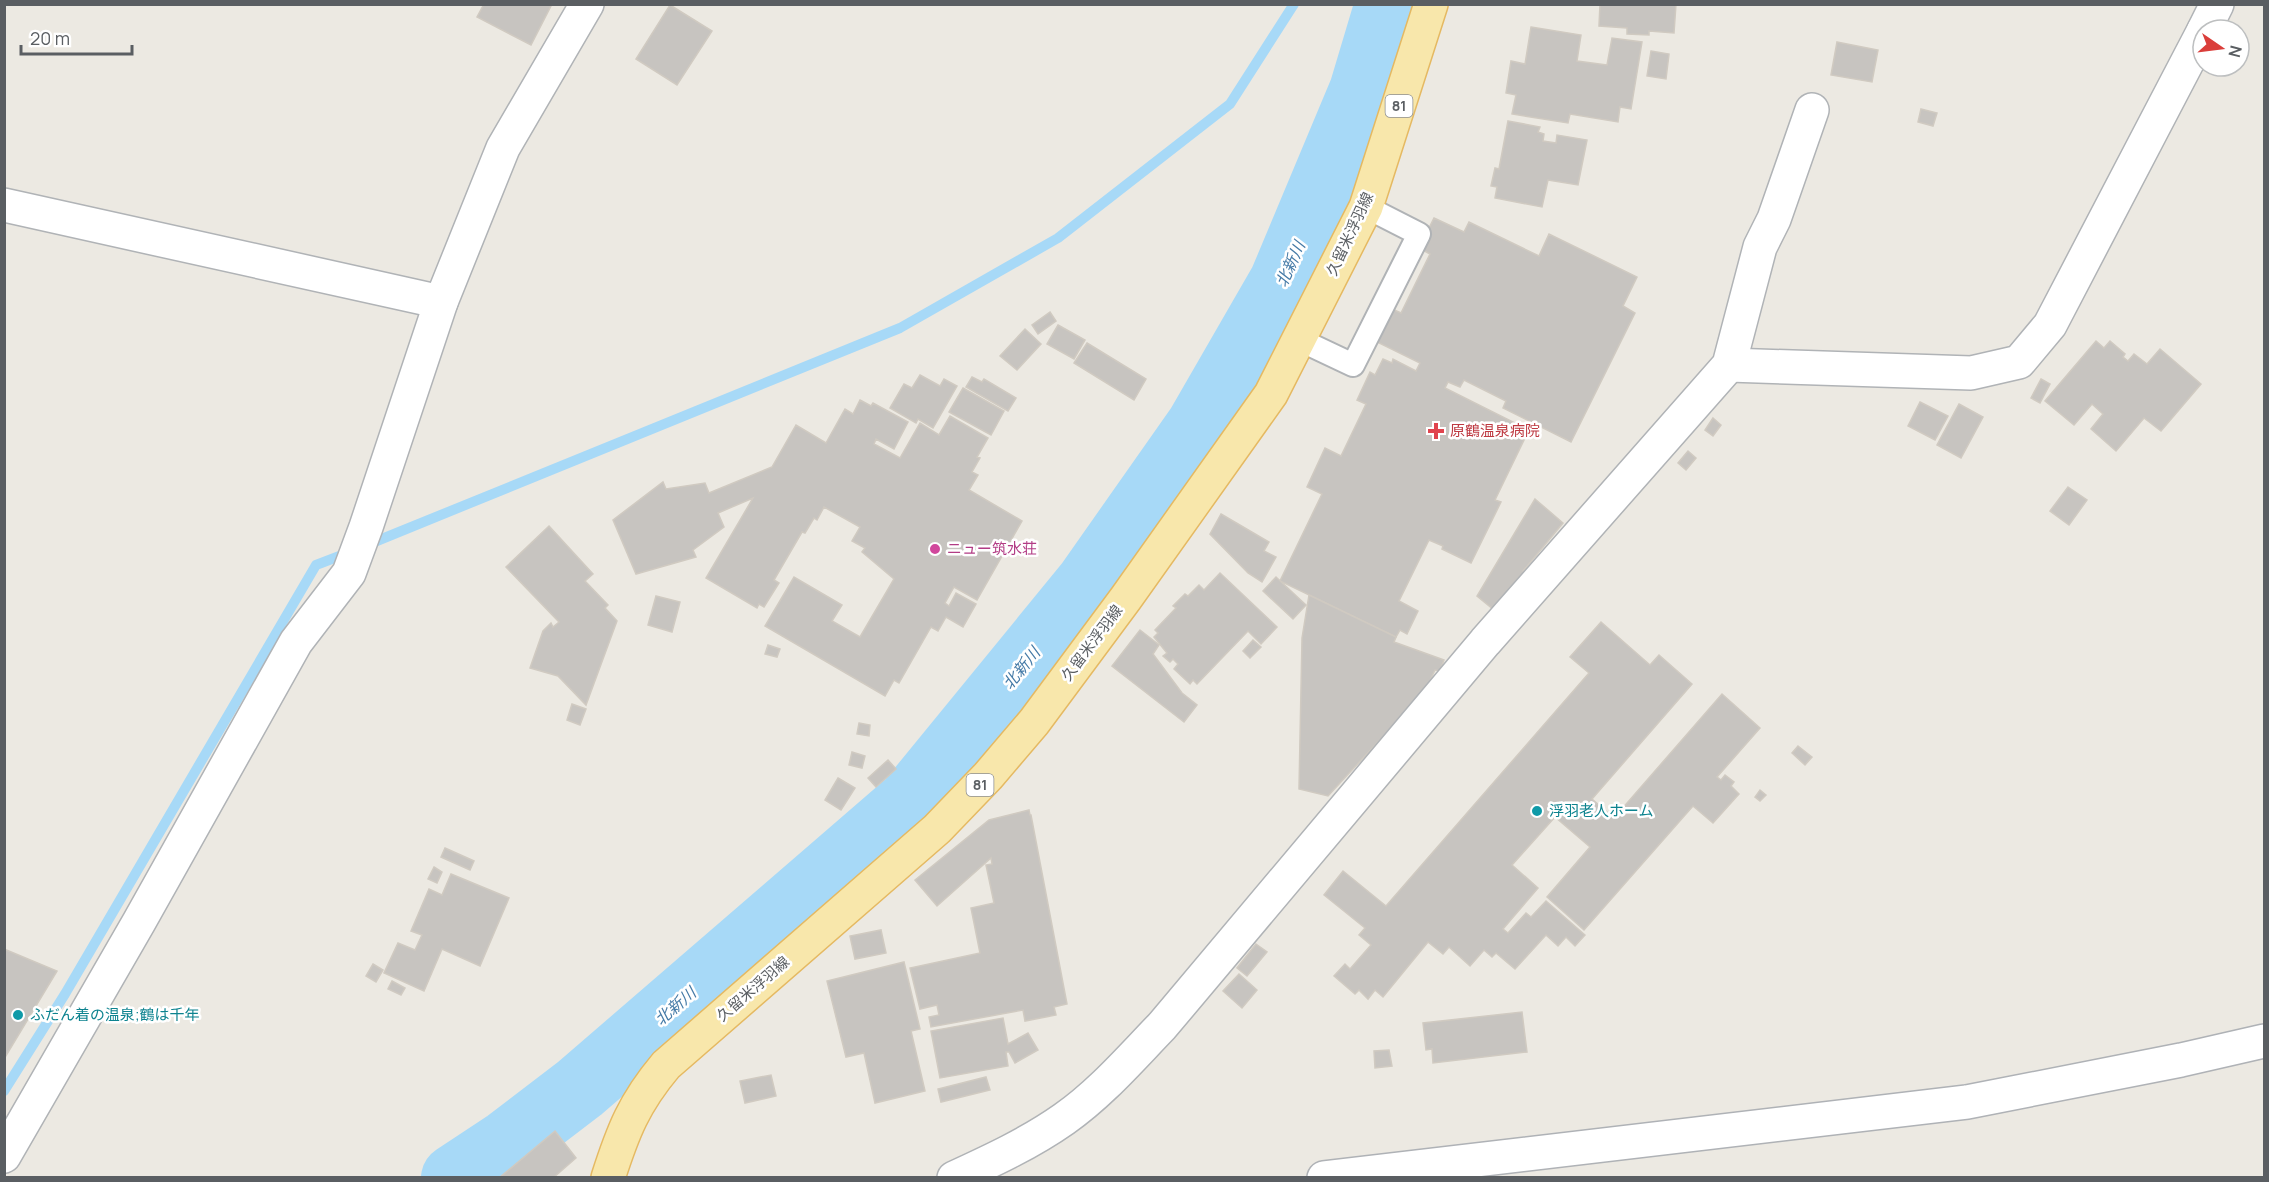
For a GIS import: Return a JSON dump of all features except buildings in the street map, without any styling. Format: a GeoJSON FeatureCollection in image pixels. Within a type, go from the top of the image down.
{"type":"FeatureCollection","features":[{"type":"Feature","properties":{"kind":"main road","name":"久留米浮羽線"},"geometry":{"type":"LineString","coordinates":[[608,1178],[631,1114],[646,1089],[666,1065],[937,829],[988,776],[1034,722],[1126,598],[1271,394],[1366,207],[1431,4]]}},
{"type":"Feature","properties":{"kind":"street"},"geometry":{"type":"LineString","coordinates":[[4,1156],[296,642],[349,573],[441,302],[503,148],[587,4]]}},
{"type":"Feature","properties":{"kind":"street"},"geometry":{"type":"LineString","coordinates":[[2210,18],[2217,4]]}},
{"type":"Feature","properties":{"kind":"street"},"geometry":{"type":"LineString","coordinates":[[1729,364],[1971,373],[2019,362],[2050,325],[2191,56]]}},
{"type":"Feature","properties":{"kind":"street"},"geometry":{"type":"LineString","coordinates":[[954,1178],[999,1157],[1064,1119],[1104,1085],[1162,1026],[1485,642],[1729,364],[1760,248],[1774,219],[1812,110]]}},
{"type":"Feature","properties":{"kind":"street"},"geometry":{"type":"LineString","coordinates":[[4,205],[441,302]]}},
{"type":"Feature","properties":{"kind":"street"},"geometry":{"type":"LineString","coordinates":[[1324,1178],[1967,1102],[2265,1041]]}},
{"type":"Feature","properties":{"kind":"lane"},"geometry":{"type":"LineString","coordinates":[[1298,339],[1353,365],[1419,234],[1366,207]]}},
{"type":"Feature","properties":{"kind":"waterway"},"geometry":{"type":"LineString","coordinates":[[367,545],[900,328],[1058,238],[1230,104],[1294,4]]}},
{"type":"Feature","properties":{"kind":"waterway","name":"北新川"},"geometry":{"type":"LineString","coordinates":[[455,1178],[508,1143],[580,1088],[910,803],[1089,584],[1200,426],[1283,282],[1363,91],[1389,4]]}},
{"type":"Feature","properties":{"kind":"waterway"},"geometry":{"type":"LineString","coordinates":[[4,1091],[65,994],[316,565],[350,552]]}},
{"type":"Feature","properties":{"kind":"place","name":"原鶴温泉病院"},"geometry":{"type":"Point","coordinates":[1436,431]}},
{"type":"Feature","properties":{"kind":"place","name":"ニュー筑水荘"},"geometry":{"type":"Point","coordinates":[935,549]}},
{"type":"Feature","properties":{"kind":"place","name":"浮羽老人ホーム"},"geometry":{"type":"Point","coordinates":[1537,811]}},
{"type":"Feature","properties":{"kind":"place","name":"ふだん着の温泉;鶴は千年"},"geometry":{"type":"Point","coordinates":[18,1015]}}]}
